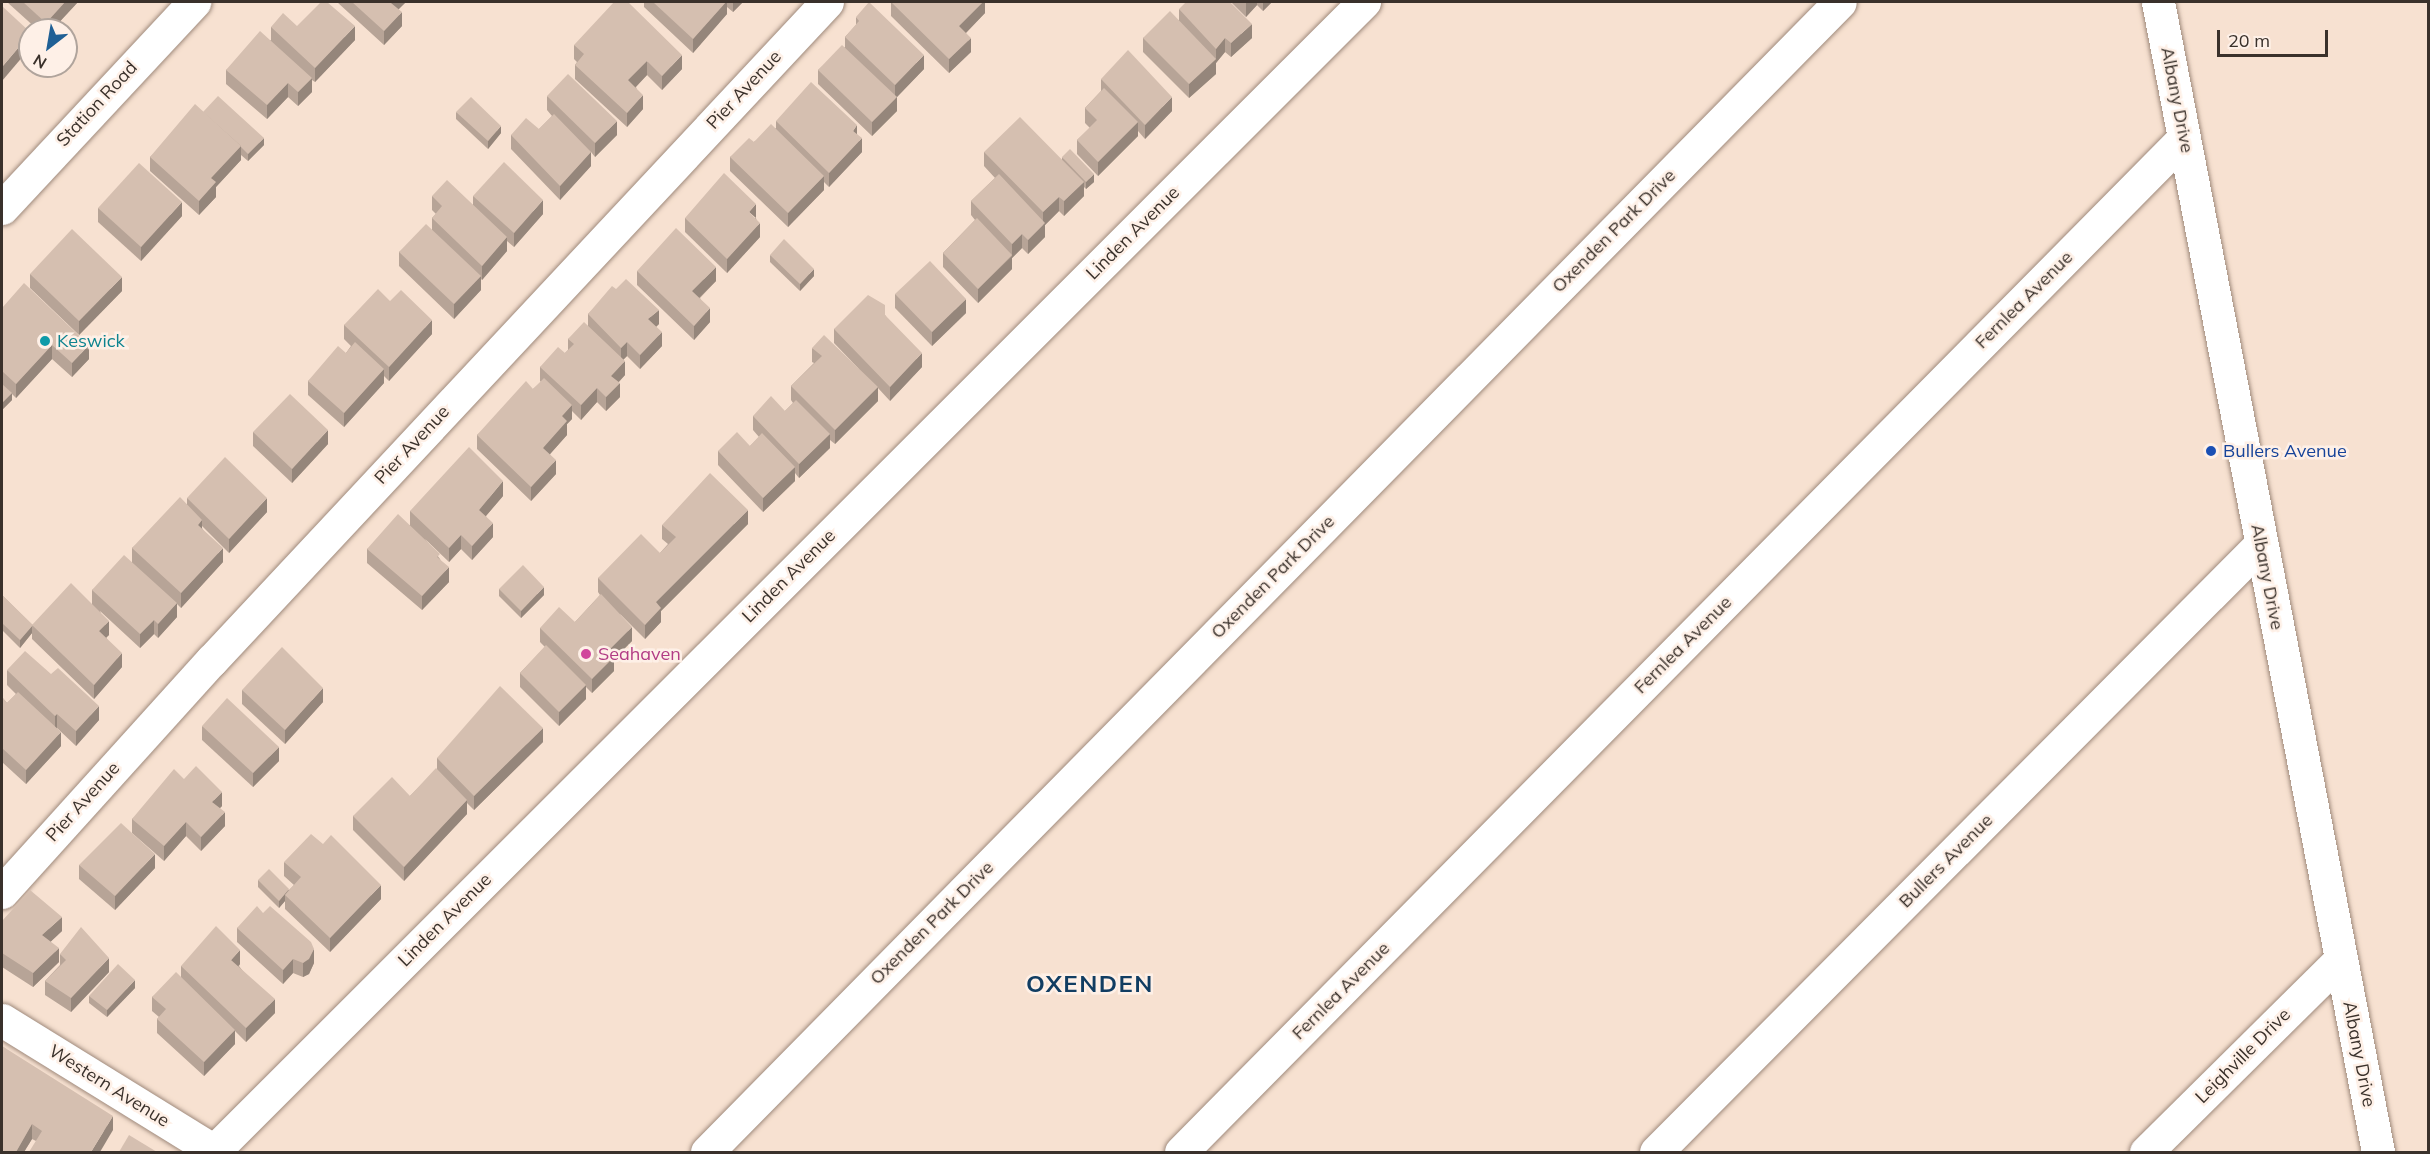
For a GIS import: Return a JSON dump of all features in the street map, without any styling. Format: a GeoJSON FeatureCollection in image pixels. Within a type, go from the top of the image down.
{"type":"FeatureCollection","features":[{"type":"Feature","properties":{"kind":"street","name":"Station Road"},"geometry":{"type":"LineString","coordinates":[[2,208],[194,2]]}},
{"type":"Feature","properties":{"kind":"street","name":"Pier Avenue"},"geometry":{"type":"LineString","coordinates":[[2,892],[211,661],[827,2]]}},
{"type":"Feature","properties":{"kind":"street","name":"Linden Avenue"},"geometry":{"type":"LineString","coordinates":[[215,1152],[1364,2]]}},
{"type":"Feature","properties":{"kind":"street","name":"Oxenden Park Drive"},"geometry":{"type":"LineString","coordinates":[[706,1152],[1840,2]]}},
{"type":"Feature","properties":{"kind":"street","name":"Albany Drive"},"geometry":{"type":"LineString","coordinates":[[2158,2],[2260,545],[2378,1152]]}},
{"type":"Feature","properties":{"kind":"street","name":"Fernlea Avenue"},"geometry":{"type":"LineString","coordinates":[[1181,1152],[2184,138]]}},
{"type":"Feature","properties":{"kind":"street","name":"Bullers Avenue"},"geometry":{"type":"LineString","coordinates":[[1656,1152],[2260,545]]}},
{"type":"Feature","properties":{"kind":"street","name":"Leighville Drive"},"geometry":{"type":"LineString","coordinates":[[2146,1152],[2341,959]]}},
{"type":"Feature","properties":{"kind":"street","name":"Western Avenue"},"geometry":{"type":"LineString","coordinates":[[2,1020],[215,1152]]}},
{"type":"Feature","properties":{"kind":"building"},"geometry":{"type":"Polygon","coordinates":[[[23,2],[65,2],[51,18],[41,18],[23,2]]]}},
{"type":"Feature","properties":{"kind":"building"},"geometry":{"type":"Polygon","coordinates":[[[321,2],[327,2],[355,26],[315,68],[271,27],[283,13],[297,26],[321,2]]]}},
{"type":"Feature","properties":{"kind":"building"},"geometry":{"type":"Polygon","coordinates":[[[352,2],[392,2],[402,12],[384,31],[352,2]]]}},
{"type":"Feature","properties":{"kind":"building"},"geometry":{"type":"Polygon","coordinates":[[[614,2],[628,2],[682,55],[662,76],[647,61],[628,80],[643,95],[627,113],[575,65],[584,54],[574,45],[614,2]]]}},
{"type":"Feature","properties":{"kind":"building"},"geometry":{"type":"Polygon","coordinates":[[[653,2],[726,2],[693,39],[653,2]]]}},
{"type":"Feature","properties":{"kind":"building"},"geometry":{"type":"Polygon","coordinates":[[[869,2],[924,55],[895,85],[845,37],[859,21],[856,17],[869,2]]]}},
{"type":"Feature","properties":{"kind":"building"},"geometry":{"type":"Polygon","coordinates":[[[891,2],[983,2],[959,26],[971,38],[949,59],[891,2]]]}},
{"type":"Feature","properties":{"kind":"building"},"geometry":{"type":"Polygon","coordinates":[[[1186,2],[1230,2],[1252,24],[1231,43],[1225,38],[1216,49],[1179,9],[1186,2]]]}},
{"type":"Feature","properties":{"kind":"building"},"geometry":{"type":"Polygon","coordinates":[[[2,6],[18,21],[18,48],[2,67],[2,6]]]}},
{"type":"Feature","properties":{"kind":"building"},"geometry":{"type":"Polygon","coordinates":[[[1170,11],[1216,59],[1189,84],[1143,38],[1170,11]]]}},
{"type":"Feature","properties":{"kind":"building"},"geometry":{"type":"Polygon","coordinates":[[[260,31],[312,78],[298,92],[288,83],[267,105],[226,70],[260,31]]]}},
{"type":"Feature","properties":{"kind":"building"},"geometry":{"type":"Polygon","coordinates":[[[842,45],[897,97],[872,122],[818,70],[842,45]]]}},
{"type":"Feature","properties":{"kind":"building"},"geometry":{"type":"Polygon","coordinates":[[[1128,50],[1172,97],[1145,125],[1101,79],[1128,50]]]}},
{"type":"Feature","properties":{"kind":"building"},"geometry":{"type":"Polygon","coordinates":[[[568,74],[617,121],[595,143],[547,96],[568,74]]]}},
{"type":"Feature","properties":{"kind":"building"},"geometry":{"type":"Polygon","coordinates":[[[811,82],[857,125],[853,131],[862,138],[829,173],[776,121],[811,82]]]}},
{"type":"Feature","properties":{"kind":"building"},"geometry":{"type":"Polygon","coordinates":[[[1104,88],[1138,122],[1098,162],[1077,140],[1097,120],[1085,108],[1104,88]]]}},
{"type":"Feature","properties":{"kind":"building"},"geometry":{"type":"Polygon","coordinates":[[[218,96],[264,138],[248,154],[203,112],[218,96]]]}},
{"type":"Feature","properties":{"kind":"building"},"geometry":{"type":"Polygon","coordinates":[[[471,97],[501,126],[488,141],[456,112],[471,97]]]}},
{"type":"Feature","properties":{"kind":"building"},"geometry":{"type":"Polygon","coordinates":[[[195,104],[241,146],[211,178],[216,182],[199,201],[150,157],[195,104]]]}},
{"type":"Feature","properties":{"kind":"building"},"geometry":{"type":"Polygon","coordinates":[[[554,114],[591,152],[560,186],[511,135],[526,118],[539,129],[554,114]]]}},
{"type":"Feature","properties":{"kind":"building"},"geometry":{"type":"Polygon","coordinates":[[[1020,117],[1084,182],[1064,201],[1059,197],[1043,212],[984,152],[1020,117]]]}},
{"type":"Feature","properties":{"kind":"building"},"geometry":{"type":"Polygon","coordinates":[[[771,124],[824,176],[788,213],[730,157],[749,138],[754,142],[771,124]]]}},
{"type":"Feature","properties":{"kind":"building"},"geometry":{"type":"Polygon","coordinates":[[[1070,149],[1094,174],[1086,182],[1062,157],[1070,149]]]}},
{"type":"Feature","properties":{"kind":"building"},"geometry":{"type":"Polygon","coordinates":[[[504,162],[543,200],[514,233],[473,196],[504,162]]]}},
{"type":"Feature","properties":{"kind":"building"},"geometry":{"type":"Polygon","coordinates":[[[139,163],[182,202],[141,247],[98,208],[139,163]]]}},
{"type":"Feature","properties":{"kind":"building"},"geometry":{"type":"Polygon","coordinates":[[[724,173],[756,204],[749,212],[760,223],[727,259],[685,218],[724,173]]]}},
{"type":"Feature","properties":{"kind":"building"},"geometry":{"type":"Polygon","coordinates":[[[999,174],[1045,223],[1028,240],[1022,234],[1012,244],[971,201],[999,174]]]}},
{"type":"Feature","properties":{"kind":"building"},"geometry":{"type":"Polygon","coordinates":[[[447,180],[507,237],[482,266],[432,218],[442,206],[432,196],[447,180]]]}},
{"type":"Feature","properties":{"kind":"building"},"geometry":{"type":"Polygon","coordinates":[[[977,218],[1012,255],[978,289],[943,253],[977,218]]]}},
{"type":"Feature","properties":{"kind":"building"},"geometry":{"type":"Polygon","coordinates":[[[426,224],[481,276],[454,304],[399,252],[426,224]]]}},
{"type":"Feature","properties":{"kind":"building"},"geometry":{"type":"Polygon","coordinates":[[[676,228],[716,267],[692,291],[710,308],[694,326],[637,271],[676,228]]]}},
{"type":"Feature","properties":{"kind":"building"},"geometry":{"type":"Polygon","coordinates":[[[72,229],[122,277],[79,321],[30,274],[72,229]]]}},
{"type":"Feature","properties":{"kind":"building"},"geometry":{"type":"Polygon","coordinates":[[[784,239],[814,269],[800,284],[770,255],[784,239]]]}},
{"type":"Feature","properties":{"kind":"building"},"geometry":{"type":"Polygon","coordinates":[[[930,261],[966,299],[932,332],[895,294],[930,261]]]}},
{"type":"Feature","properties":{"kind":"building"},"geometry":{"type":"Polygon","coordinates":[[[626,279],[659,310],[648,319],[662,332],[640,355],[627,342],[621,348],[588,314],[612,286],[616,289],[626,279]]]}},
{"type":"Feature","properties":{"kind":"building"},"geometry":{"type":"Polygon","coordinates":[[[24,283],[89,345],[72,363],[52,345],[16,384],[2,371],[2,308],[24,283]]]}},
{"type":"Feature","properties":{"kind":"building"},"geometry":{"type":"Polygon","coordinates":[[[378,289],[390,301],[401,290],[432,320],[389,367],[344,325],[378,289]]]}},
{"type":"Feature","properties":{"kind":"building"},"geometry":{"type":"Polygon","coordinates":[[[868,295],[885,305],[885,315],[922,353],[890,387],[834,329],[868,295]]]}},
{"type":"Feature","properties":{"kind":"building"},"geometry":{"type":"Polygon","coordinates":[[[584,322],[625,361],[611,376],[620,383],[606,397],[597,388],[581,405],[540,367],[558,347],[565,353],[574,344],[568,339],[584,322]]]}},
{"type":"Feature","properties":{"kind":"building"},"geometry":{"type":"Polygon","coordinates":[[[824,335],[878,387],[835,430],[791,386],[822,356],[812,348],[824,335]]]}},
{"type":"Feature","properties":{"kind":"building"},"geometry":{"type":"Polygon","coordinates":[[[355,342],[384,369],[344,413],[308,381],[338,346],[346,353],[355,342]]]}},
{"type":"Feature","properties":{"kind":"building"},"geometry":{"type":"Polygon","coordinates":[[[544,378],[572,405],[562,416],[567,421],[543,448],[556,460],[531,487],[477,435],[526,381],[533,389],[544,378]]]}},
{"type":"Feature","properties":{"kind":"building"},"geometry":{"type":"Polygon","coordinates":[[[2,384],[12,393],[2,403],[2,384]]]}},
{"type":"Feature","properties":{"kind":"building"},"geometry":{"type":"Polygon","coordinates":[[[290,394],[328,430],[292,469],[253,432],[290,394]]]}},
{"type":"Feature","properties":{"kind":"building"},"geometry":{"type":"Polygon","coordinates":[[[771,396],[785,411],[796,400],[830,434],[799,464],[753,416],[771,396]]]}},
{"type":"Feature","properties":{"kind":"building"},"geometry":{"type":"Polygon","coordinates":[[[737,432],[750,446],[762,433],[795,467],[763,498],[718,451],[737,432]]]}},
{"type":"Feature","properties":{"kind":"building"},"geometry":{"type":"Polygon","coordinates":[[[469,447],[503,481],[479,510],[493,523],[472,546],[461,535],[449,548],[410,511],[469,447]]]}},
{"type":"Feature","properties":{"kind":"building"},"geometry":{"type":"Polygon","coordinates":[[[225,457],[267,498],[229,539],[187,498],[225,457]]]}},
{"type":"Feature","properties":{"kind":"building"},"geometry":{"type":"Polygon","coordinates":[[[710,473],[748,510],[656,602],[661,608],[645,625],[598,578],[641,534],[660,553],[676,537],[662,525],[710,473]]]}},
{"type":"Feature","properties":{"kind":"building"},"geometry":{"type":"Polygon","coordinates":[[[180,497],[202,520],[198,525],[223,548],[181,593],[132,548],[180,497]]]}},
{"type":"Feature","properties":{"kind":"building"},"geometry":{"type":"Polygon","coordinates":[[[398,514],[440,554],[437,557],[449,567],[422,596],[367,549],[398,514]]]}},
{"type":"Feature","properties":{"kind":"building"},"geometry":{"type":"Polygon","coordinates":[[[124,555],[177,603],[158,624],[154,620],[140,634],[92,590],[124,555]]]}},
{"type":"Feature","properties":{"kind":"building"},"geometry":{"type":"Polygon","coordinates":[[[523,565],[544,587],[521,611],[499,589],[523,565]]]}},
{"type":"Feature","properties":{"kind":"building"},"geometry":{"type":"Polygon","coordinates":[[[71,583],[109,621],[99,631],[122,653],[94,685],[32,625],[71,583]]]}},
{"type":"Feature","properties":{"kind":"building","name":"Seahaven"},"geometry":{"type":"Polygon","coordinates":[[[601,594],[632,627],[608,651],[614,657],[592,679],[540,628],[559,607],[575,622],[601,594]]]}},
{"type":"Feature","properties":{"kind":"building"},"geometry":{"type":"Polygon","coordinates":[[[2,595],[33,625],[20,640],[2,623],[2,595]]]}},
{"type":"Feature","properties":{"kind":"building"},"geometry":{"type":"Polygon","coordinates":[[[546,645],[586,685],[559,712],[520,673],[546,645]]]}},
{"type":"Feature","properties":{"kind":"building"},"geometry":{"type":"Polygon","coordinates":[[[282,647],[323,688],[285,730],[242,690],[282,647]]]}},
{"type":"Feature","properties":{"kind":"building"},"geometry":{"type":"Polygon","coordinates":[[[25,651],[51,674],[58,668],[99,706],[76,731],[57,714],[55,716],[7,670],[25,651]]]}},
{"type":"Feature","properties":{"kind":"building"},"geometry":{"type":"Polygon","coordinates":[[[500,686],[543,728],[474,796],[437,758],[500,686]]]}},
{"type":"Feature","properties":{"kind":"building"},"geometry":{"type":"Polygon","coordinates":[[[18,692],[61,732],[26,770],[2,748],[2,697],[7,703],[18,692]]]}},
{"type":"Feature","properties":{"kind":"building"},"geometry":{"type":"Polygon","coordinates":[[[227,698],[279,747],[253,773],[202,726],[227,698]]]}},
{"type":"Feature","properties":{"kind":"building"},"geometry":{"type":"Polygon","coordinates":[[[196,766],[222,792],[212,802],[225,812],[201,837],[186,822],[164,846],[132,819],[174,769],[184,779],[196,766]]]}},
{"type":"Feature","properties":{"kind":"building"},"geometry":{"type":"Polygon","coordinates":[[[436,768],[467,800],[404,867],[353,816],[392,777],[410,796],[436,768]]]}},
{"type":"Feature","properties":{"kind":"building"},"geometry":{"type":"Polygon","coordinates":[[[121,823],[155,854],[115,896],[79,865],[121,823]]]}},
{"type":"Feature","properties":{"kind":"building"},"geometry":{"type":"Polygon","coordinates":[[[311,834],[323,844],[331,835],[381,885],[330,938],[285,895],[301,877],[284,862],[311,834]]]}},
{"type":"Feature","properties":{"kind":"building"},"geometry":{"type":"Polygon","coordinates":[[[269,869],[289,889],[279,901],[258,880],[269,869]]]}},
{"type":"Feature","properties":{"kind":"building"},"geometry":{"type":"Polygon","coordinates":[[[30,890],[62,917],[42,935],[59,948],[33,973],[2,953],[2,921],[30,890]]]}},
{"type":"Feature","properties":{"kind":"building"},"geometry":{"type":"Polygon","coordinates":[[[257,906],[263,913],[270,906],[311,942],[314,949],[309,959],[303,963],[293,959],[283,970],[237,928],[257,906]]]}},
{"type":"Feature","properties":{"kind":"building"},"geometry":{"type":"Polygon","coordinates":[[[216,926],[240,950],[231,960],[275,999],[246,1028],[181,966],[216,926]]]}},
{"type":"Feature","properties":{"kind":"building"},"geometry":{"type":"Polygon","coordinates":[[[81,927],[109,958],[71,998],[45,981],[66,960],[60,954],[81,927]]]}},
{"type":"Feature","properties":{"kind":"building"},"geometry":{"type":"Polygon","coordinates":[[[118,964],[135,980],[107,1010],[89,996],[118,964]]]}},
{"type":"Feature","properties":{"kind":"building"},"geometry":{"type":"Polygon","coordinates":[[[176,972],[235,1030],[204,1062],[157,1019],[166,1009],[152,997],[176,972]]]}},
{"type":"Feature","properties":{"kind":"building"},"geometry":{"type":"Polygon","coordinates":[[[2,1046],[113,1116],[91,1152],[29,1152],[42,1131],[32,1124],[16,1152],[2,1151],[2,1046]]]}},
{"type":"Feature","properties":{"kind":"building"},"geometry":{"type":"Polygon","coordinates":[[[129,1135],[157,1152],[119,1152],[129,1135]]]}},
{"type":"Feature","properties":{"kind":"place","name":"Keswick"},"geometry":{"type":"Point","coordinates":[45,341]}},
{"type":"Feature","properties":{"kind":"place","name":"Bullers Avenue"},"geometry":{"type":"Point","coordinates":[2211,451]}},
{"type":"Feature","properties":{"kind":"place","name":"Seahaven"},"geometry":{"type":"Point","coordinates":[586,654]}},
{"type":"Feature","properties":{"kind":"district","name":"OXENDEN"},"geometry":{"type":"Point","coordinates":[1090,984]}}]}
